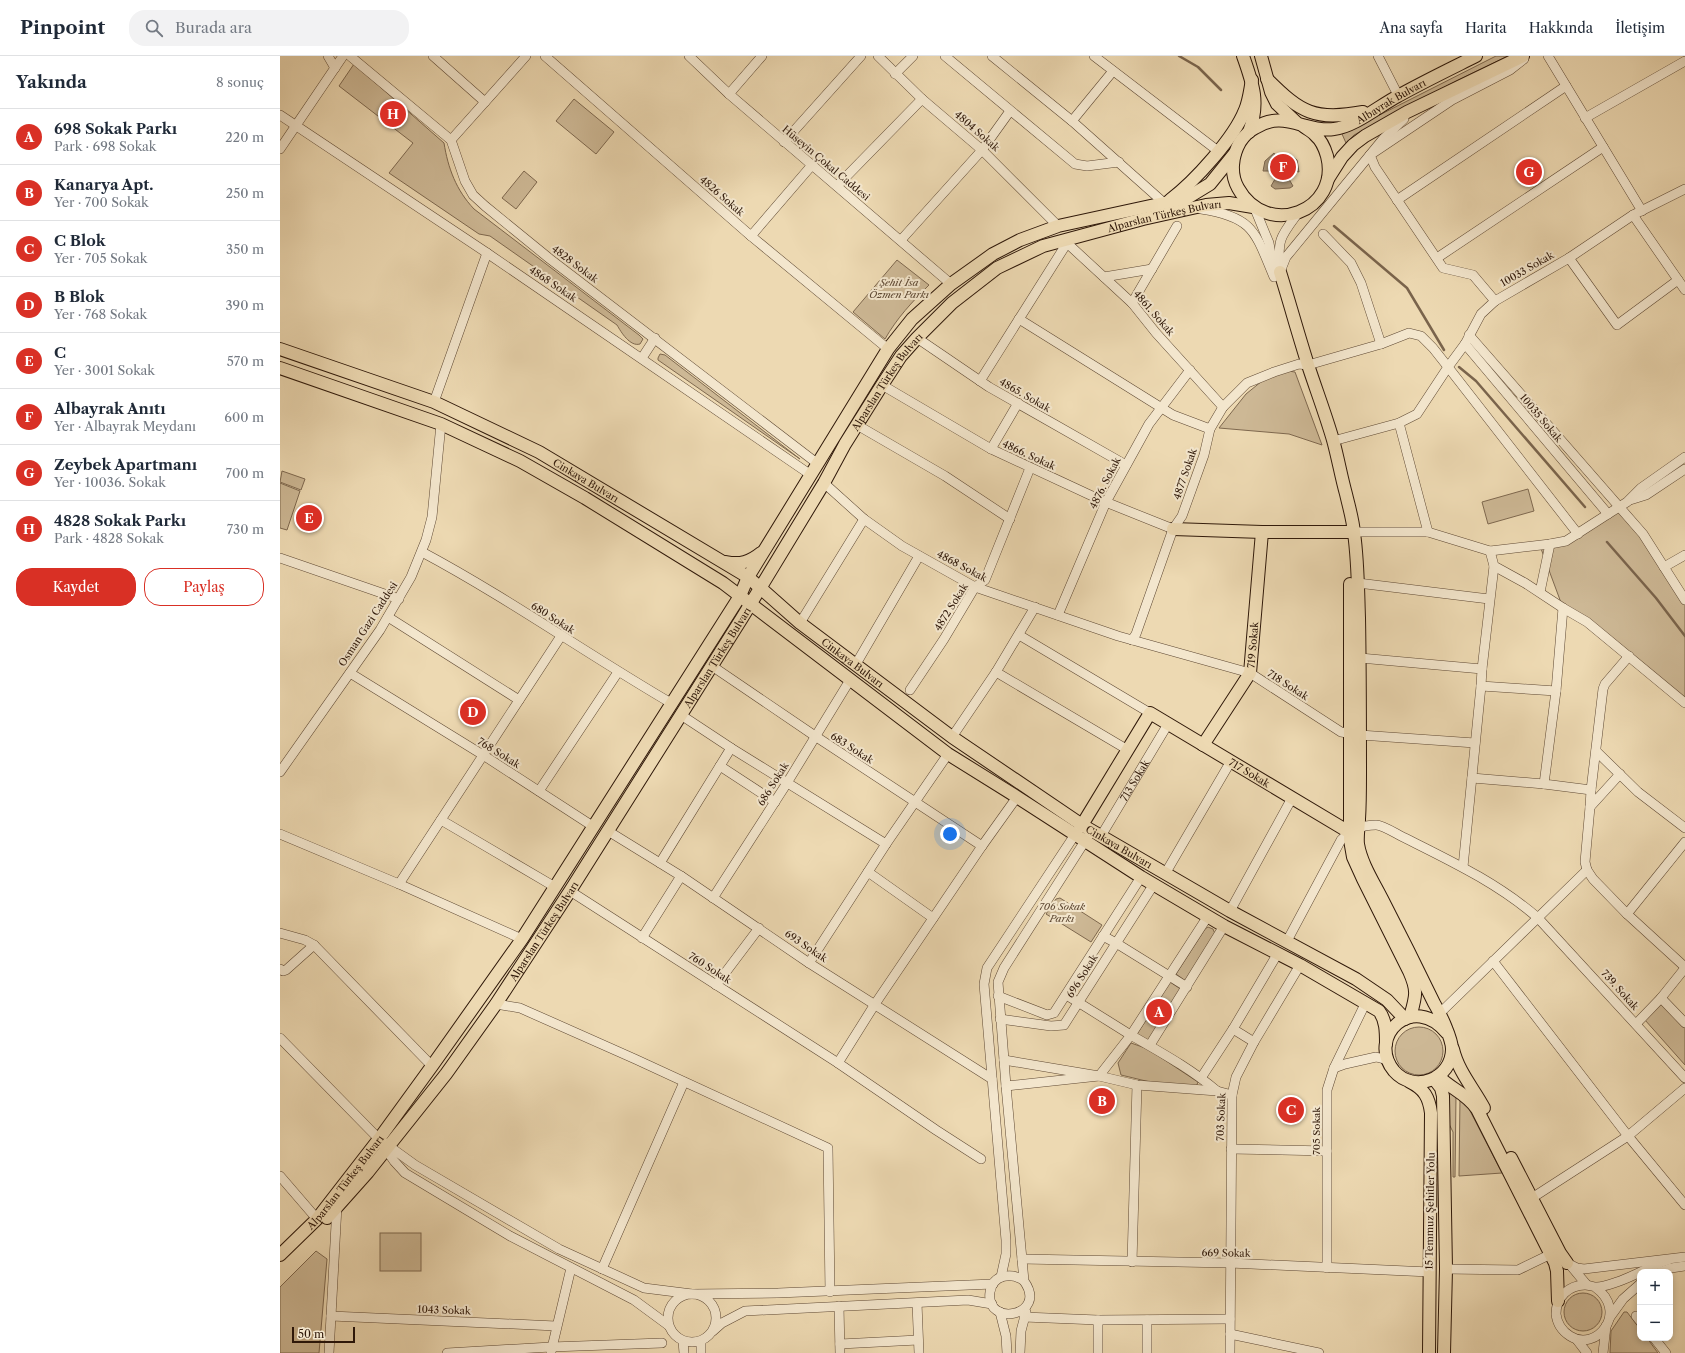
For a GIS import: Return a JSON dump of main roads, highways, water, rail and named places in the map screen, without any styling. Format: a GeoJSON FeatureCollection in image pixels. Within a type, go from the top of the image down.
{"type":"FeatureCollection","features":[{"type":"Feature","properties":{"kind":"main road"},"geometry":{"type":"LineString","coordinates":[[1243,56],[1252,80],[1255,109],[1249,132]]}},
{"type":"Feature","properties":{"kind":"main road"},"geometry":{"type":"LineString","coordinates":[[1261,56],[1271,92],[1277,104],[1300,124],[1316,135],[1325,149],[1329,164],[1327,180],[1321,194],[1311,205],[1298,213],[1284,216],[1269,215],[1254,208],[1243,198],[1235,184],[1233,168],[1235,153],[1240,141],[1259,125],[1271,121],[1284,120],[1300,124]]}},
{"type":"Feature","properties":{"kind":"main road","name":"Albayrak Bulvarı"},"geometry":{"type":"LineString","coordinates":[[1300,124],[1320,129],[1336,129],[1354,121],[1398,95],[1476,56]]}},
{"type":"Feature","properties":{"kind":"main road","name":"Albayrak Bulvarı"},"geometry":{"type":"LineString","coordinates":[[1327,180],[1342,157],[1359,140],[1463,84],[1525,56]]}},
{"type":"Feature","properties":{"kind":"main road"},"geometry":{"type":"LineString","coordinates":[[1267,79],[1289,100],[1306,111],[1334,116],[1372,111]]}},
{"type":"Feature","properties":{"kind":"main road","name":"Alparslan Türkeş Bulvarı"},"geometry":{"type":"LineString","coordinates":[[1166,202],[1192,181],[1237,126],[1246,110],[1252,80]]}},
{"type":"Feature","properties":{"kind":"main road","name":"Alparslan Türkeş Bulvarı"},"geometry":{"type":"LineString","coordinates":[[280,1265],[368,1172],[432,1066],[522,939],[594,827],[740,596],[748,577],[888,349],[912,319],[951,284],[993,254],[1020,240],[1058,226],[1187,198],[1205,189],[1216,179],[1235,153]]}},
{"type":"Feature","properties":{"kind":"main road","name":"Alparslan Türkeş Bulvarı"},"geometry":{"type":"LineString","coordinates":[[280,1255],[317,1219],[446,1074],[496,1004],[570,891],[712,666],[882,385],[901,356],[917,338],[952,303],[996,268],[1036,249],[1217,203],[1254,208]]}},
{"type":"Feature","properties":{"kind":"main road"},"geometry":{"type":"LineString","coordinates":[[1277,275],[1327,444],[1350,532],[1350,584],[1355,735],[1353,857],[1362,879],[1415,986],[1416,996],[1408,1018]]}},
{"type":"Feature","properties":{"kind":"main road","name":"Cinkaya Bulvarı"},"geometry":{"type":"LineString","coordinates":[[280,349],[434,402],[528,446],[718,559],[748,577],[800,623],[952,738],[1087,831]]}},
{"type":"Feature","properties":{"kind":"main road"},"geometry":{"type":"LineString","coordinates":[[1304,365],[1333,441],[1358,583],[1360,658],[1355,735]]}},
{"type":"Feature","properties":{"kind":"main road","name":"Cinkaya Bulvarı"},"geometry":{"type":"LineString","coordinates":[[280,368],[442,424],[520,461],[654,540],[723,583],[948,754],[1017,796],[1087,831],[1356,979],[1386,1000],[1408,1018]]}},
{"type":"Feature","properties":{"kind":"main road"},"geometry":{"type":"LineString","coordinates":[[1173,529],[1262,532],[1350,532]]}},
{"type":"Feature","properties":{"kind":"main road","name":"719 Sokak"},"geometry":{"type":"LineString","coordinates":[[1203,745],[1250,673],[1262,532]]}},
{"type":"Feature","properties":{"kind":"main road"},"geometry":{"type":"LineString","coordinates":[[718,559],[739,564],[750,560],[765,550]]}},
{"type":"Feature","properties":{"kind":"main road","name":"717 Sokak"},"geometry":{"type":"LineString","coordinates":[[1150,713],[1292,798],[1354,830]]}},
{"type":"Feature","properties":{"kind":"main road","name":"713 Sokak"},"geometry":{"type":"LineString","coordinates":[[1087,831],[1128,750],[1150,713]]}},
{"type":"Feature","properties":{"kind":"main road"},"geometry":{"type":"LineString","coordinates":[[1354,830],[1364,861],[1440,1013],[1460,1071],[1473,1088],[1560,1253],[1567,1263]]}},
{"type":"Feature","properties":{"kind":"main road","name":"Cinkaya Bulvarı"},"geometry":{"type":"LineString","coordinates":[[1087,831],[1086,841],[1141,876],[1224,926],[1300,965],[1366,1002],[1379,1011],[1383,1016],[1386,1029],[1386,1044]]}},
{"type":"Feature","properties":{"kind":"main road"},"geometry":{"type":"LineString","coordinates":[[1447,1033],[1440,1024],[1431,1018],[1418,1016],[1408,1018],[1394,1026],[1388,1038],[1386,1044],[1388,1060],[1396,1074],[1407,1081],[1420,1083],[1436,1078],[1444,1072],[1450,1061],[1452,1048]]}},
{"type":"Feature","properties":{"kind":"main road"},"geometry":{"type":"LineString","coordinates":[[1436,1078],[1466,1096],[1477,1109],[1551,1254],[1557,1271],[1558,1301]]}},
{"type":"Feature","properties":{"kind":"main road","name":"15 Temmuz Şehitler Yolu"},"geometry":{"type":"LineString","coordinates":[[1436,1078],[1443,1096],[1446,1269],[1444,1353]]}},
{"type":"Feature","properties":{"kind":"main road","name":"15 Temmuz Şehitler Yolu"},"geometry":{"type":"LineString","coordinates":[[1407,1081],[1419,1086],[1424,1091],[1430,1103],[1431,1113],[1429,1353]]}},
{"type":"Feature","properties":{"kind":"waterway"},"geometry":{"type":"LineString","coordinates":[[1179,56],[1198,67],[1221,90]]}},
{"type":"Feature","properties":{"kind":"waterway"},"geometry":{"type":"LineString","coordinates":[[1334,226],[1407,288],[1444,350]]}},
{"type":"Feature","properties":{"kind":"waterway"},"geometry":{"type":"LineString","coordinates":[[1459,367],[1476,381],[1585,507]]}},
{"type":"Feature","properties":{"kind":"waterway"},"geometry":{"type":"LineString","coordinates":[[1607,542],[1656,598],[1685,636]]}},
{"type":"Feature","properties":{"kind":"place","name":"4828 Sokak Parkı"},"geometry":{"type":"Point","coordinates":[393,114]}},
{"type":"Feature","properties":{"kind":"place","name":"Albayrak Anıtı"},"geometry":{"type":"Point","coordinates":[1283,167]}},
{"type":"Feature","properties":{"kind":"place","name":"Zeybek Apartmanı"},"geometry":{"type":"Point","coordinates":[1529,172]}},
{"type":"Feature","properties":{"kind":"place","name":"C"},"geometry":{"type":"Point","coordinates":[309,518]}},
{"type":"Feature","properties":{"kind":"place","name":"B Blok"},"geometry":{"type":"Point","coordinates":[473,712]}},
{"type":"Feature","properties":{"kind":"place","name":"698 Sokak Parkı"},"geometry":{"type":"Point","coordinates":[1159,1012]}},
{"type":"Feature","properties":{"kind":"place","name":"Kanarya Apt."},"geometry":{"type":"Point","coordinates":[1102,1101]}},
{"type":"Feature","properties":{"kind":"place","name":"C Blok"},"geometry":{"type":"Point","coordinates":[1291,1110]}},
{"type":"Feature","properties":{"kind":"park label","name":"Şehit İsa Özmen Parkı"},"geometry":{"type":"Point","coordinates":[899,288]}},
{"type":"Feature","properties":{"kind":"park label","name":"706 Sokak Parkı"},"geometry":{"type":"Point","coordinates":[1062,912]}}]}
